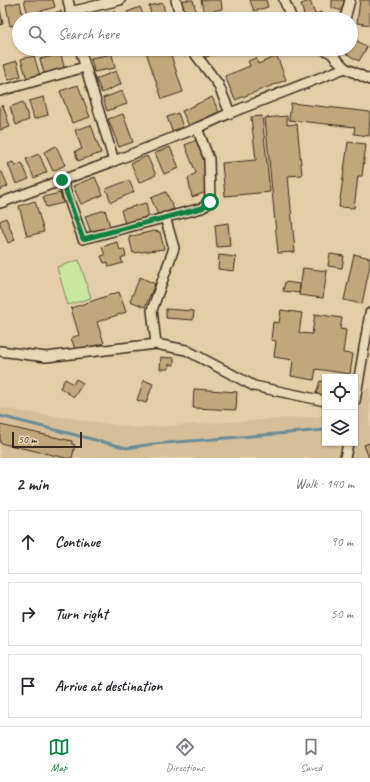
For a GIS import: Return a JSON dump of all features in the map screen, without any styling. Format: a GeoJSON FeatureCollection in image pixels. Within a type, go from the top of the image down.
{"type":"FeatureCollection","features":[{"type":"Feature","properties":{"kind":"street"},"geometry":{"type":"LineString","coordinates":[[68,0],[70,12]]}},
{"type":"Feature","properties":{"kind":"street"},"geometry":{"type":"LineString","coordinates":[[81,12],[120,0]]}},
{"type":"Feature","properties":{"kind":"street"},"geometry":{"type":"LineString","coordinates":[[176,0],[180,12]]}},
{"type":"Feature","properties":{"kind":"street"},"geometry":{"type":"LineString","coordinates":[[284,0],[289,12]]}},
{"type":"Feature","properties":{"kind":"street"},"geometry":{"type":"LineString","coordinates":[[347,12],[350,0]]}},
{"type":"Feature","properties":{"kind":"street"},"geometry":{"type":"LineString","coordinates":[[82,56],[114,161]]}},
{"type":"Feature","properties":{"kind":"street"},"geometry":{"type":"LineString","coordinates":[[197,56],[218,84],[230,113]]}},
{"type":"Feature","properties":{"kind":"street"},"geometry":{"type":"LineString","coordinates":[[334,56],[345,68],[370,80]]}},
{"type":"Feature","properties":{"kind":"street"},"geometry":{"type":"LineString","coordinates":[[0,91],[85,67]]}},
{"type":"Feature","properties":{"kind":"street"},"geometry":{"type":"LineString","coordinates":[[0,203],[114,161],[197,128],[230,113],[345,68]]}},
{"type":"Feature","properties":{"kind":"street"},"geometry":{"type":"LineString","coordinates":[[62,180],[83,239],[202,208],[210,202],[209,159],[197,128]]}},
{"type":"Feature","properties":{"kind":"street"},"geometry":{"type":"LineString","coordinates":[[156,344],[152,310],[174,248],[165,218]]}},
{"type":"Feature","properties":{"kind":"street"},"geometry":{"type":"LineString","coordinates":[[358,387],[368,341],[370,313]]}},
{"type":"Feature","properties":{"kind":"street"},"geometry":{"type":"LineString","coordinates":[[0,352],[46,357],[156,344],[186,350],[254,386],[322,400]]}},
{"type":"Feature","properties":{"kind":"street"},"geometry":{"type":"LineString","coordinates":[[346,458],[348,446]]}},
{"type":"Feature","properties":{"kind":"shaded area"},"geometry":{"type":"Polygon","coordinates":[[[370,387],[370,458],[0,458],[0,408],[137,428],[322,416],[322,446],[358,446],[358,394],[370,387]]]}},
{"type":"Feature","properties":{"kind":"green space"},"geometry":{"type":"Polygon","coordinates":[[[79,260],[91,298],[68,305],[57,267],[79,260]]]}},
{"type":"Feature","properties":{"kind":"building"},"geometry":{"type":"Polygon","coordinates":[[[24,0],[53,0],[55,7],[38,12],[27,12],[24,0]]]}},
{"type":"Feature","properties":{"kind":"building"},"geometry":{"type":"Polygon","coordinates":[[[180,0],[193,0],[196,11],[183,12],[180,0]]]}},
{"type":"Feature","properties":{"kind":"building"},"geometry":{"type":"Polygon","coordinates":[[[201,0],[221,0],[222,9],[204,12],[201,0]]]}},
{"type":"Feature","properties":{"kind":"building"},"geometry":{"type":"Polygon","coordinates":[[[250,0],[266,0],[268,7],[254,11],[250,0]]]}},
{"type":"Feature","properties":{"kind":"building"},"geometry":{"type":"Polygon","coordinates":[[[332,0],[346,0],[343,11],[332,8],[332,0]]]}},
{"type":"Feature","properties":{"kind":"building"},"geometry":{"type":"Polygon","coordinates":[[[360,0],[370,0],[370,25],[358,23],[360,0]]]}},
{"type":"Feature","properties":{"kind":"building"},"geometry":{"type":"Polygon","coordinates":[[[310,1],[314,12],[303,12],[301,4],[310,1]]]}},
{"type":"Feature","properties":{"kind":"building"},"geometry":{"type":"Polygon","coordinates":[[[20,2],[22,12],[12,12],[12,26],[10,26],[6,5],[20,2]]]}},
{"type":"Feature","properties":{"kind":"building"},"geometry":{"type":"Polygon","coordinates":[[[163,3],[165,12],[150,12],[149,6],[163,3]]]}},
{"type":"Feature","properties":{"kind":"building"},"geometry":{"type":"Polygon","coordinates":[[[140,7],[142,12],[127,12],[140,7]]]}},
{"type":"Feature","properties":{"kind":"building"},"geometry":{"type":"Polygon","coordinates":[[[0,9],[3,24],[0,25],[0,9]]]}},
{"type":"Feature","properties":{"kind":"building"},"geometry":{"type":"Polygon","coordinates":[[[358,41],[367,47],[359,61],[350,56],[358,56],[358,41]]]}},
{"type":"Feature","properties":{"kind":"building"},"geometry":{"type":"Polygon","coordinates":[[[34,56],[40,76],[27,79],[21,59],[34,56]]]}},
{"type":"Feature","properties":{"kind":"building"},"geometry":{"type":"Polygon","coordinates":[[[53,56],[61,56],[65,71],[45,77],[40,59],[53,56]]]}},
{"type":"Feature","properties":{"kind":"building"},"geometry":{"type":"Polygon","coordinates":[[[112,56],[115,68],[94,72],[91,58],[112,56]]]}},
{"type":"Feature","properties":{"kind":"building"},"geometry":{"type":"Polygon","coordinates":[[[147,56],[171,56],[183,92],[162,99],[147,56]]]}},
{"type":"Feature","properties":{"kind":"building"},"geometry":{"type":"Polygon","coordinates":[[[200,56],[209,56],[202,59],[200,56]]]}},
{"type":"Feature","properties":{"kind":"building"},"geometry":{"type":"Polygon","coordinates":[[[277,56],[286,80],[235,100],[225,76],[250,66],[248,61],[256,58],[258,64],[277,56]]]}},
{"type":"Feature","properties":{"kind":"building"},"geometry":{"type":"Polygon","coordinates":[[[17,61],[21,76],[8,80],[4,65],[17,61]]]}},
{"type":"Feature","properties":{"kind":"building"},"geometry":{"type":"Polygon","coordinates":[[[116,71],[121,84],[102,93],[96,79],[116,71]]]}},
{"type":"Feature","properties":{"kind":"building"},"geometry":{"type":"Polygon","coordinates":[[[78,85],[90,117],[72,123],[60,91],[78,85]]]}},
{"type":"Feature","properties":{"kind":"building"},"geometry":{"type":"Polygon","coordinates":[[[122,91],[127,104],[107,111],[103,98],[122,91]]]}},
{"type":"Feature","properties":{"kind":"building"},"geometry":{"type":"Polygon","coordinates":[[[44,97],[48,115],[34,119],[29,101],[44,97]]]}},
{"type":"Feature","properties":{"kind":"building"},"geometry":{"type":"Polygon","coordinates":[[[212,97],[219,112],[189,126],[182,111],[212,97]]]}},
{"type":"Feature","properties":{"kind":"building"},"geometry":{"type":"Polygon","coordinates":[[[23,102],[29,120],[16,125],[10,107],[23,102]]]}},
{"type":"Feature","properties":{"kind":"building"},"geometry":{"type":"Polygon","coordinates":[[[291,103],[370,112],[369,136],[354,134],[355,127],[289,120],[291,103]]]}},
{"type":"Feature","properties":{"kind":"building"},"geometry":{"type":"Polygon","coordinates":[[[3,105],[10,127],[0,130],[0,106],[3,105]]]}},
{"type":"Feature","properties":{"kind":"building"},"geometry":{"type":"Polygon","coordinates":[[[178,113],[183,127],[172,131],[167,117],[178,113]]]}},
{"type":"Feature","properties":{"kind":"building"},"geometry":{"type":"Polygon","coordinates":[[[123,114],[133,142],[119,147],[108,119],[123,114]]]}},
{"type":"Feature","properties":{"kind":"building"},"geometry":{"type":"Polygon","coordinates":[[[262,116],[270,192],[225,196],[222,163],[256,160],[251,117],[262,116]]]}},
{"type":"Feature","properties":{"kind":"building"},"geometry":{"type":"Polygon","coordinates":[[[287,116],[287,125],[297,124],[302,175],[288,176],[295,252],[278,253],[265,118],[287,116]]]}},
{"type":"Feature","properties":{"kind":"building"},"geometry":{"type":"Polygon","coordinates":[[[91,125],[101,153],[78,161],[75,151],[82,149],[75,130],[91,125]]]}},
{"type":"Feature","properties":{"kind":"building"},"geometry":{"type":"Polygon","coordinates":[[[199,139],[205,154],[207,192],[192,197],[188,178],[196,173],[185,145],[199,139]]]}},
{"type":"Feature","properties":{"kind":"building"},"geometry":{"type":"Polygon","coordinates":[[[348,142],[366,144],[362,176],[358,176],[354,208],[339,207],[348,142]]]}},
{"type":"Feature","properties":{"kind":"building"},"geometry":{"type":"Polygon","coordinates":[[[56,146],[65,165],[53,171],[44,152],[56,146]]]}},
{"type":"Feature","properties":{"kind":"building"},"geometry":{"type":"Polygon","coordinates":[[[170,147],[179,168],[164,174],[155,153],[170,147]]]}},
{"type":"Feature","properties":{"kind":"building"},"geometry":{"type":"Polygon","coordinates":[[[39,154],[47,172],[34,178],[26,159],[39,154]]]}},
{"type":"Feature","properties":{"kind":"building"},"geometry":{"type":"Polygon","coordinates":[[[147,156],[156,175],[139,183],[131,163],[147,156]]]}},
{"type":"Feature","properties":{"kind":"building"},"geometry":{"type":"Polygon","coordinates":[[[13,162],[15,166],[22,163],[29,179],[16,184],[8,164],[13,162]]]}},
{"type":"Feature","properties":{"kind":"building"},"geometry":{"type":"Polygon","coordinates":[[[2,172],[8,186],[0,190],[0,173],[2,172]]]}},
{"type":"Feature","properties":{"kind":"building"},"geometry":{"type":"Polygon","coordinates":[[[95,177],[103,195],[81,204],[73,186],[95,177]]]}},
{"type":"Feature","properties":{"kind":"building"},"geometry":{"type":"Polygon","coordinates":[[[129,180],[134,192],[111,202],[106,189],[129,180]]]}},
{"type":"Feature","properties":{"kind":"building"},"geometry":{"type":"Polygon","coordinates":[[[166,192],[174,209],[158,215],[151,198],[166,192]]]}},
{"type":"Feature","properties":{"kind":"building"},"geometry":{"type":"Polygon","coordinates":[[[60,193],[63,203],[46,207],[43,197],[60,193]]]}},
{"type":"Feature","properties":{"kind":"building"},"geometry":{"type":"Polygon","coordinates":[[[35,201],[44,232],[27,236],[19,206],[35,201]]]}},
{"type":"Feature","properties":{"kind":"building"},"geometry":{"type":"Polygon","coordinates":[[[146,203],[149,218],[125,224],[121,210],[146,203]]]}},
{"type":"Feature","properties":{"kind":"building"},"geometry":{"type":"Polygon","coordinates":[[[105,210],[110,226],[91,233],[85,216],[105,210]]]}},
{"type":"Feature","properties":{"kind":"building"},"geometry":{"type":"Polygon","coordinates":[[[6,218],[15,240],[8,243],[0,224],[0,221],[6,218]]]}},
{"type":"Feature","properties":{"kind":"building"},"geometry":{"type":"Polygon","coordinates":[[[228,223],[230,246],[217,247],[215,225],[228,223]]]}},
{"type":"Feature","properties":{"kind":"building"},"geometry":{"type":"Polygon","coordinates":[[[153,231],[160,232],[164,249],[133,253],[129,237],[153,231]]]}},
{"type":"Feature","properties":{"kind":"building"},"geometry":{"type":"Polygon","coordinates":[[[117,242],[120,250],[124,249],[126,256],[121,258],[123,263],[109,267],[108,262],[104,263],[101,256],[105,255],[102,247],[117,242]]]}},
{"type":"Feature","properties":{"kind":"building"},"geometry":{"type":"Polygon","coordinates":[[[330,254],[344,256],[342,268],[328,266],[330,254]]]}},
{"type":"Feature","properties":{"kind":"building"},"geometry":{"type":"Polygon","coordinates":[[[354,254],[370,258],[362,304],[344,300],[354,254]]]}},
{"type":"Feature","properties":{"kind":"building"},"geometry":{"type":"Polygon","coordinates":[[[219,255],[236,257],[234,271],[218,269],[219,255]]]}},
{"type":"Feature","properties":{"kind":"building"},"geometry":{"type":"Polygon","coordinates":[[[303,268],[327,271],[323,298],[299,295],[303,268]]]}},
{"type":"Feature","properties":{"kind":"building"},"geometry":{"type":"Polygon","coordinates":[[[140,277],[155,284],[145,307],[130,301],[140,277]]]}},
{"type":"Feature","properties":{"kind":"building"},"geometry":{"type":"Polygon","coordinates":[[[285,282],[300,284],[299,293],[283,291],[285,282]]]}},
{"type":"Feature","properties":{"kind":"building"},"geometry":{"type":"Polygon","coordinates":[[[119,292],[126,312],[97,322],[104,343],[76,352],[71,338],[79,335],[71,308],[119,292]]]}},
{"type":"Feature","properties":{"kind":"building"},"geometry":{"type":"Polygon","coordinates":[[[166,309],[194,311],[193,320],[166,318],[166,309]]]}},
{"type":"Feature","properties":{"kind":"building"},"geometry":{"type":"Polygon","coordinates":[[[281,310],[302,313],[299,333],[312,334],[315,314],[342,318],[340,329],[346,330],[343,353],[353,354],[350,374],[316,369],[314,380],[291,376],[293,360],[274,357],[276,341],[271,340],[273,322],[279,323],[281,310]]]}},
{"type":"Feature","properties":{"kind":"building"},"geometry":{"type":"Polygon","coordinates":[[[161,357],[174,358],[174,365],[169,364],[169,369],[160,369],[161,357]]]}},
{"type":"Feature","properties":{"kind":"building"},"geometry":{"type":"Polygon","coordinates":[[[65,379],[73,384],[76,379],[83,383],[74,397],[60,388],[65,379]]]}},
{"type":"Feature","properties":{"kind":"building"},"geometry":{"type":"Polygon","coordinates":[[[144,380],[153,384],[146,403],[137,400],[144,380]]]}},
{"type":"Feature","properties":{"kind":"building"},"geometry":{"type":"Polygon","coordinates":[[[320,381],[322,381],[322,395],[316,394],[320,381]]]}},
{"type":"Feature","properties":{"kind":"building"},"geometry":{"type":"Polygon","coordinates":[[[194,389],[237,392],[236,410],[193,408],[194,389]]]}},
{"type":"Feature","properties":{"kind":"building"},"geometry":{"type":"Polygon","coordinates":[[[0,425],[72,441],[72,444],[75,445],[72,458],[66,458],[0,443],[0,425]]]}},
{"type":"Feature","properties":{"kind":"building"},"geometry":{"type":"Polygon","coordinates":[[[370,443],[370,458],[369,458],[364,445],[370,443]]]}},
{"type":"Feature","properties":{"kind":"waterway"},"geometry":{"type":"LineString","coordinates":[[0,416],[127,448],[153,444],[322,430]]}},
{"type":"Feature","properties":{"kind":"route"},"geometry":{"type":"LineString","coordinates":[[62,180],[83,239],[202,208],[210,202]]}}]}
